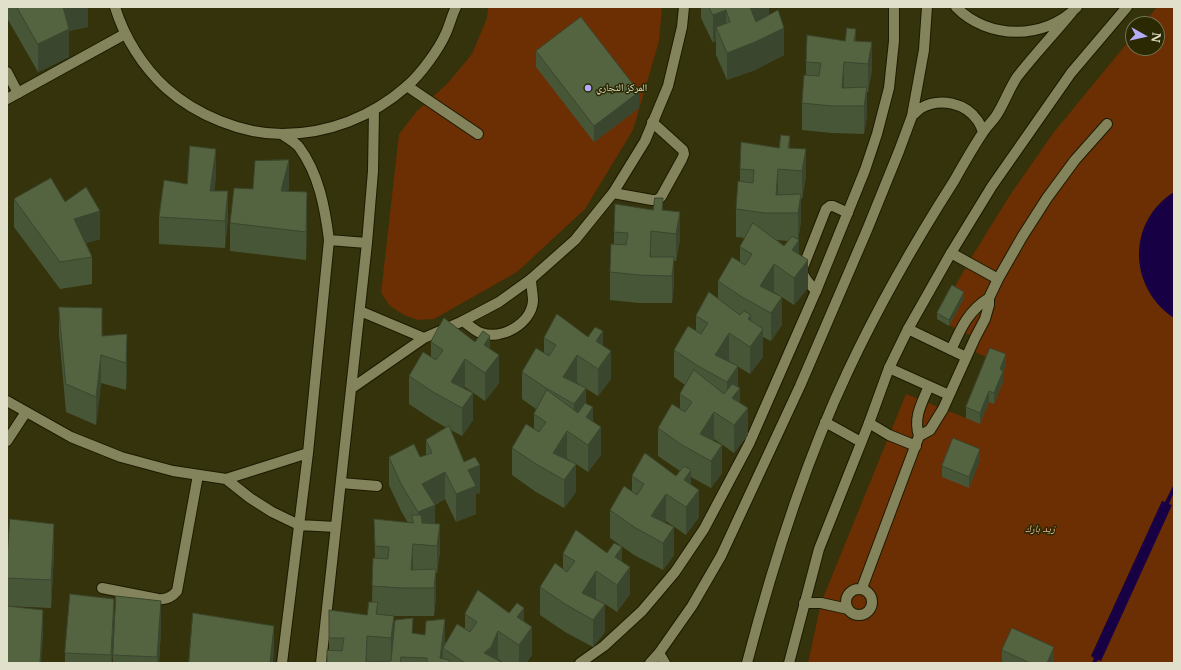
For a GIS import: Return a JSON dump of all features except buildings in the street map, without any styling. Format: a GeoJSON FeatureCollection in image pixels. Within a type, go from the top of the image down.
{"type":"FeatureCollection","features":[{"type":"Feature","properties":{"kind":"street"},"geometry":{"type":"LineString","coordinates":[[115,7],[125,34],[143,63],[166,88],[194,108],[221,122],[251,131],[282,134],[314,132],[345,124],[374,110],[407,86],[428,62],[446,34],[456,7]]}},
{"type":"Feature","properties":{"kind":"street"},"geometry":{"type":"LineString","coordinates":[[352,388],[424,338],[463,321],[499,302],[531,279],[575,240],[613,193],[645,141],[668,86],[682,27],[684,7]]}},
{"type":"Feature","properties":{"kind":"street"},"geometry":{"type":"LineString","coordinates":[[580,663],[604,646],[642,611],[675,572],[704,529],[749,444],[816,291],[865,170],[877,134],[889,88],[894,41],[894,7]]}},
{"type":"Feature","properties":{"kind":"street"},"geometry":{"type":"LineString","coordinates":[[650,663],[659,653],[692,606],[721,556],[800,386],[834,308],[912,116],[924,50],[927,7]]}},
{"type":"Feature","properties":{"kind":"street"},"geometry":{"type":"LineString","coordinates":[[956,7],[977,23],[996,30],[1016,32],[1036,30],[1055,23],[1074,10]]}},
{"type":"Feature","properties":{"kind":"street"},"geometry":{"type":"LineString","coordinates":[[789,663],[819,549],[860,442],[869,423],[888,368],[908,329],[951,253],[992,186],[1071,73],[1127,7]]}},
{"type":"Feature","properties":{"kind":"street"},"geometry":{"type":"LineString","coordinates":[[747,663],[762,603],[802,482],[825,422],[861,344],[925,226],[983,132],[996,116],[1016,79],[1074,10]]}},
{"type":"Feature","properties":{"kind":"street"},"geometry":{"type":"LineString","coordinates":[[7,99],[125,34]]}},
{"type":"Feature","properties":{"kind":"street"},"geometry":{"type":"LineString","coordinates":[[7,72],[18,93]]}},
{"type":"Feature","properties":{"kind":"street"},"geometry":{"type":"LineString","coordinates":[[407,86],[478,134]]}},
{"type":"Feature","properties":{"kind":"street"},"geometry":{"type":"LineString","coordinates":[[912,116],[922,108],[933,103],[946,102],[958,105],[969,112],[978,121],[983,132]]}},
{"type":"Feature","properties":{"kind":"street"},"geometry":{"type":"LineString","coordinates":[[321,663],[367,243],[373,171],[374,110]]}},
{"type":"Feature","properties":{"kind":"street"},"geometry":{"type":"LineString","coordinates":[[613,193],[657,200],[661,197],[682,159],[684,154],[683,150],[652,122]]}},
{"type":"Feature","properties":{"kind":"street"},"geometry":{"type":"LineString","coordinates":[[862,588],[918,441],[930,430],[949,395],[975,338],[985,320],[989,305],[989,298],[998,279],[1022,237],[1047,198],[1075,160],[1107,124]]}},
{"type":"Feature","properties":{"kind":"street"},"geometry":{"type":"LineString","coordinates":[[282,134],[298,146],[311,168],[320,191],[326,215],[329,240],[308,454],[282,663]]}},
{"type":"Feature","properties":{"kind":"street"},"geometry":{"type":"LineString","coordinates":[[816,291],[804,277],[802,270],[826,209],[833,206],[848,213]]}},
{"type":"Feature","properties":{"kind":"street"},"geometry":{"type":"LineString","coordinates":[[329,240],[367,243]]}},
{"type":"Feature","properties":{"kind":"street"},"geometry":{"type":"LineString","coordinates":[[951,253],[998,279]]}},
{"type":"Feature","properties":{"kind":"street"},"geometry":{"type":"LineString","coordinates":[[463,321],[481,333],[492,335],[503,334],[514,329],[523,322],[529,313],[533,302],[531,279]]}},
{"type":"Feature","properties":{"kind":"street"},"geometry":{"type":"LineString","coordinates":[[951,350],[971,312],[989,298]]}},
{"type":"Feature","properties":{"kind":"street"},"geometry":{"type":"LineString","coordinates":[[360,311],[424,338]]}},
{"type":"Feature","properties":{"kind":"street"},"geometry":{"type":"LineString","coordinates":[[908,329],[966,357]]}},
{"type":"Feature","properties":{"kind":"street"},"geometry":{"type":"LineString","coordinates":[[888,368],[949,395]]}},
{"type":"Feature","properties":{"kind":"street"},"geometry":{"type":"LineString","coordinates":[[918,441],[916,424],[917,418],[929,386]]}},
{"type":"Feature","properties":{"kind":"street"},"geometry":{"type":"LineString","coordinates":[[7,400],[71,437],[121,457],[173,471],[226,479],[308,454]]}},
{"type":"Feature","properties":{"kind":"street"},"geometry":{"type":"LineString","coordinates":[[7,441],[26,412]]}},
{"type":"Feature","properties":{"kind":"street"},"geometry":{"type":"LineString","coordinates":[[825,422],[860,442]]}},
{"type":"Feature","properties":{"kind":"street"},"geometry":{"type":"LineString","coordinates":[[869,423],[889,435],[918,441]]}},
{"type":"Feature","properties":{"kind":"street"},"geometry":{"type":"LineString","coordinates":[[102,588],[158,599],[169,598],[174,595],[177,591],[198,475]]}},
{"type":"Feature","properties":{"kind":"street"},"geometry":{"type":"LineString","coordinates":[[226,479],[250,498],[272,512],[299,525],[336,527]]}},
{"type":"Feature","properties":{"kind":"street"},"geometry":{"type":"LineString","coordinates":[[341,483],[378,486]]}},
{"type":"Feature","properties":{"kind":"street"},"geometry":{"type":"LineString","coordinates":[[862,588],[871,595],[873,600],[872,606],[868,611],[864,614],[858,615],[852,613],[848,609],[846,599],[852,590],[862,588]]}},
{"type":"Feature","properties":{"kind":"street"},"geometry":{"type":"LineString","coordinates":[[804,603],[821,603],[848,609]]}},
{"type":"Feature","properties":{"kind":"street"},"geometry":{"type":"LineString","coordinates":[[659,653],[665,663]]}},
{"type":"Feature","properties":{"kind":"green space"},"geometry":{"type":"Polygon","coordinates":[[[488,7],[662,7],[659,41],[633,130],[585,209],[517,272],[434,319],[418,320],[404,315],[390,306],[381,293],[399,134],[417,111],[447,84],[472,54],[487,18],[488,7]]]}},
{"type":"Feature","properties":{"kind":"green space","name":"زيد بارك"},"geometry":{"type":"Polygon","coordinates":[[[1157,7],[1174,7],[1174,663],[808,663],[821,603],[906,394],[966,418],[990,359],[973,351],[978,339],[937,319],[968,263],[1010,195],[1054,132],[1125,46],[1125,56],[1165,56],[1165,16],[1150,16],[1157,7]]]}},
{"type":"Feature","properties":{"kind":"shaded area"},"geometry":{"type":"Polygon","coordinates":[[[1174,192],[1174,318],[1159,305],[1148,289],[1141,272],[1139,255],[1141,237],[1148,220],[1159,205],[1174,192]]]}},
{"type":"Feature","properties":{"kind":"shaded area"},"geometry":{"type":"Polygon","coordinates":[[[1174,484],[1174,492],[1169,504],[1172,505],[1101,661],[1098,660],[1096,663],[1092,663],[1094,658],[1091,656],[1162,501],[1165,502],[1174,484]]]}},
{"type":"Feature","properties":{"kind":"place","name":"المركز التجاري"},"geometry":{"type":"Point","coordinates":[588,88]}}]}
